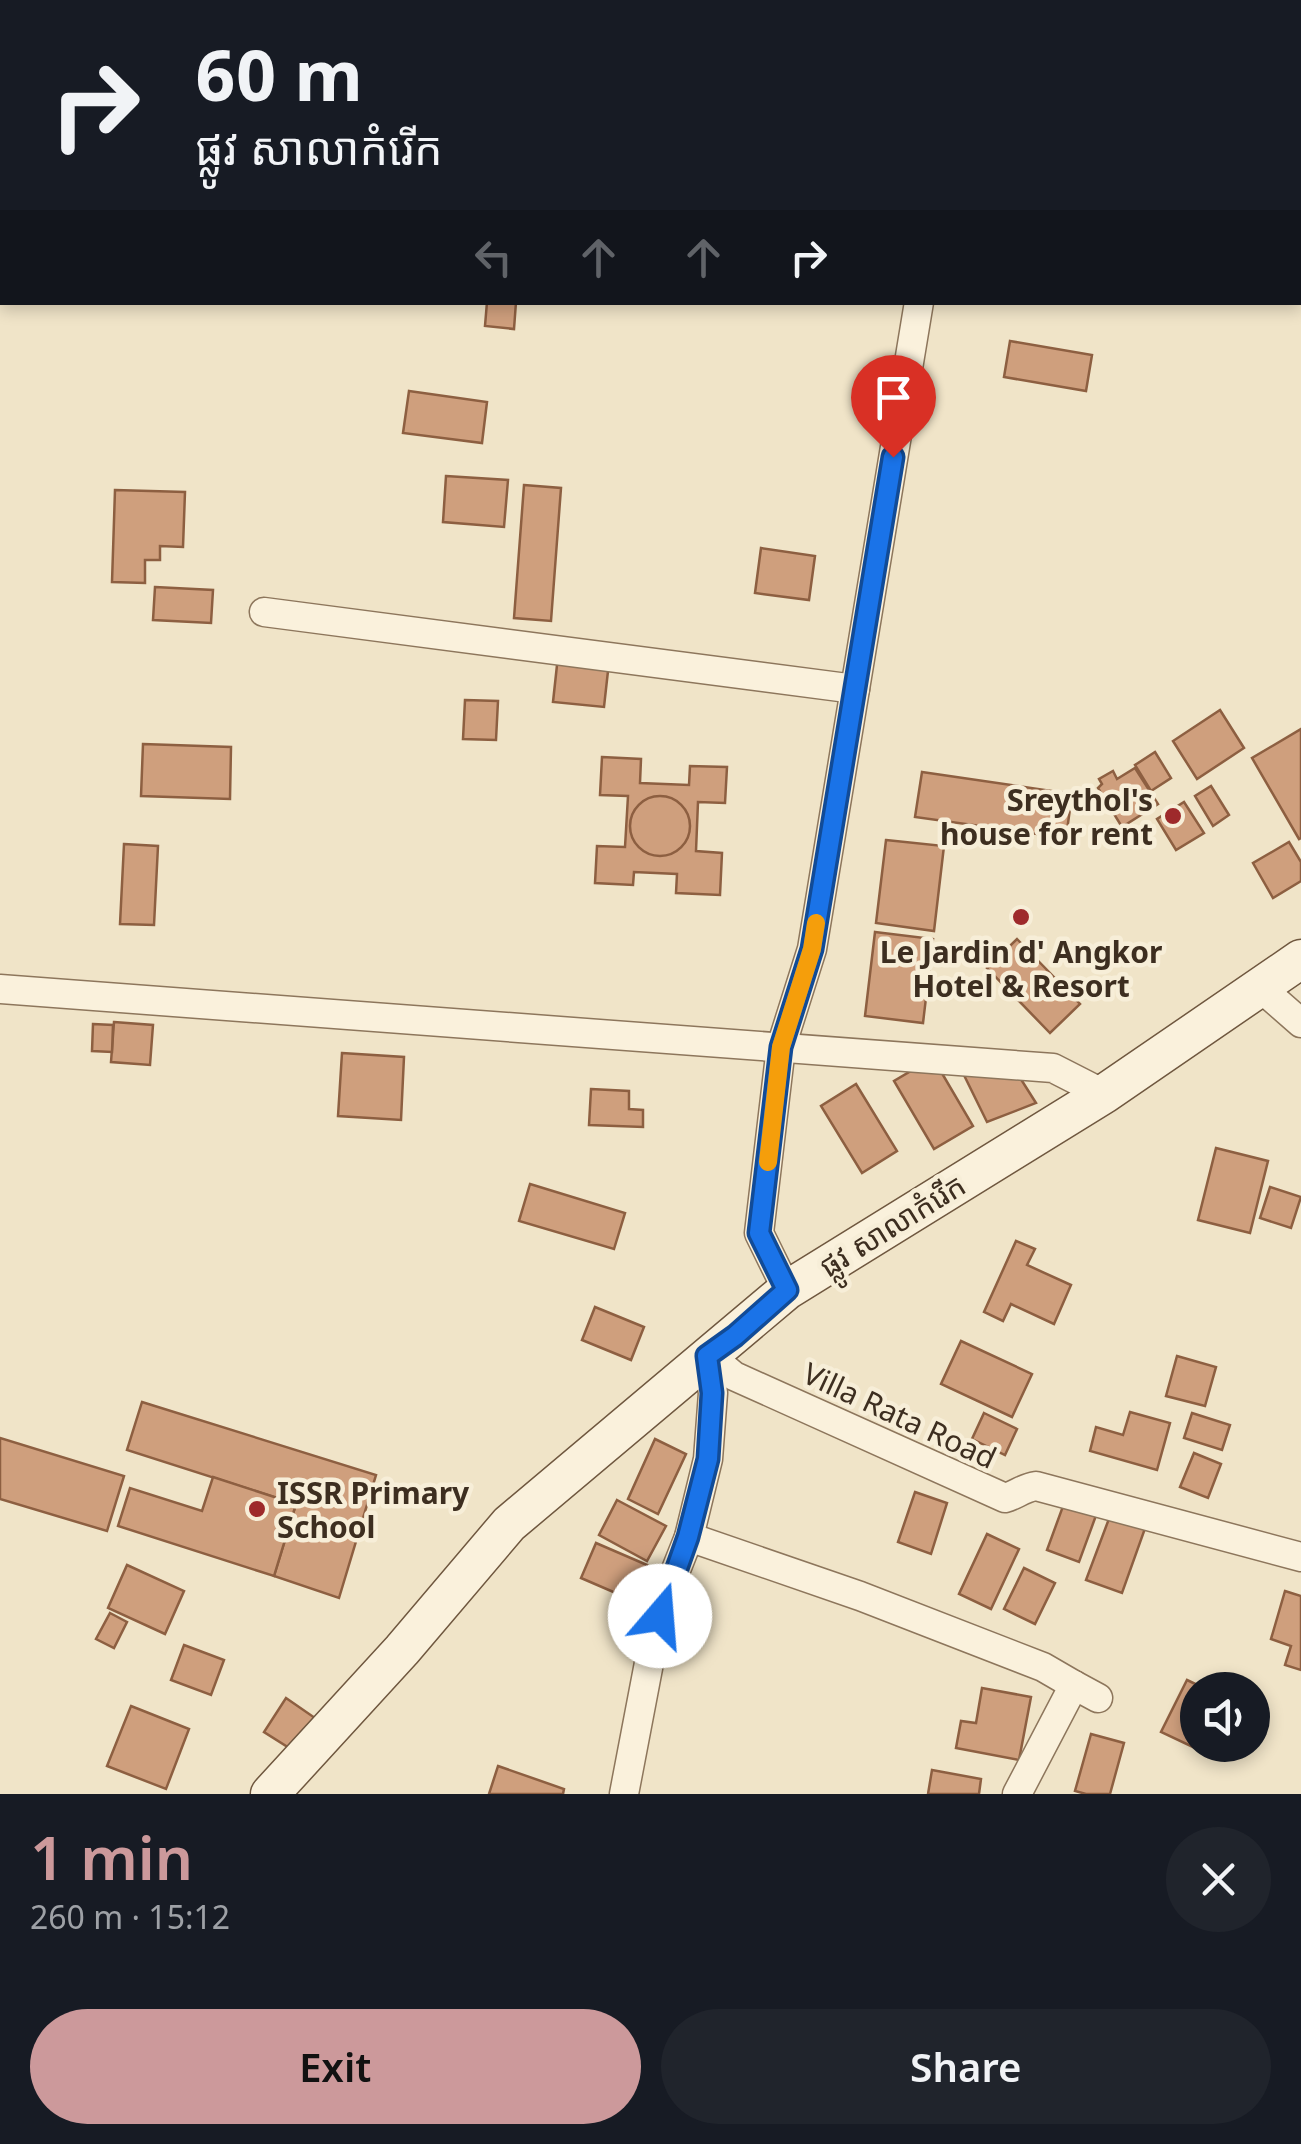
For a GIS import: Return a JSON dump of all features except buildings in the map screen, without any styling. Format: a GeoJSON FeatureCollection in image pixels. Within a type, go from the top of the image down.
{"type":"FeatureCollection","features":[{"type":"Feature","properties":{"kind":"street"},"geometry":{"type":"LineString","coordinates":[[787,1290],[759,1233],[781,1047],[812,949],[919,305]]}},
{"type":"Feature","properties":{"kind":"street"},"geometry":{"type":"LineString","coordinates":[[264,612],[855,690]]}},
{"type":"Feature","properties":{"kind":"street","name":"ផ្លូវ សាលាកំរើក"},"geometry":{"type":"LineString","coordinates":[[270,1794],[402,1650],[509,1524],[787,1290],[1270,996],[1301,959]]}},
{"type":"Feature","properties":{"kind":"street"},"geometry":{"type":"LineString","coordinates":[[0,989],[1053,1068],[1104,1094]]}},
{"type":"Feature","properties":{"kind":"street"},"geometry":{"type":"LineString","coordinates":[[1270,996],[1301,1023]]}},
{"type":"Feature","properties":{"kind":"street"},"geometry":{"type":"LineString","coordinates":[[624,1794],[653,1642],[688,1537],[708,1459],[712,1393],[709,1356]]}},
{"type":"Feature","properties":{"kind":"street","name":"Villa Rata Road"},"geometry":{"type":"LineString","coordinates":[[709,1356],[734,1376],[1005,1498],[1036,1486],[1301,1558]]}},
{"type":"Feature","properties":{"kind":"street"},"geometry":{"type":"LineString","coordinates":[[688,1537],[860,1596],[1042,1668],[1086,1691],[1017,1794]]}},
{"type":"Feature","properties":{"kind":"slow traffic"},"geometry":{"type":"LineString","coordinates":[[768,1162],[781,1047],[812,949],[816,923]]}},
{"type":"Feature","properties":{"kind":"place","name":"Sreythol's house for rent"},"geometry":{"type":"Point","coordinates":[1173,816]}},
{"type":"Feature","properties":{"kind":"place","name":"Le Jardin d' Angkor Hotel & Resort"},"geometry":{"type":"Point","coordinates":[1021,917]}},
{"type":"Feature","properties":{"kind":"place","name":"ISSR Primary School"},"geometry":{"type":"Point","coordinates":[257,1509]}},
{"type":"Feature","properties":{"kind":"route"},"geometry":{"type":"LineString","coordinates":[[660,1616],[688,1537],[708,1459],[712,1393],[707,1356],[787,1290],[759,1233],[781,1047],[812,949],[893,457]]}}]}
